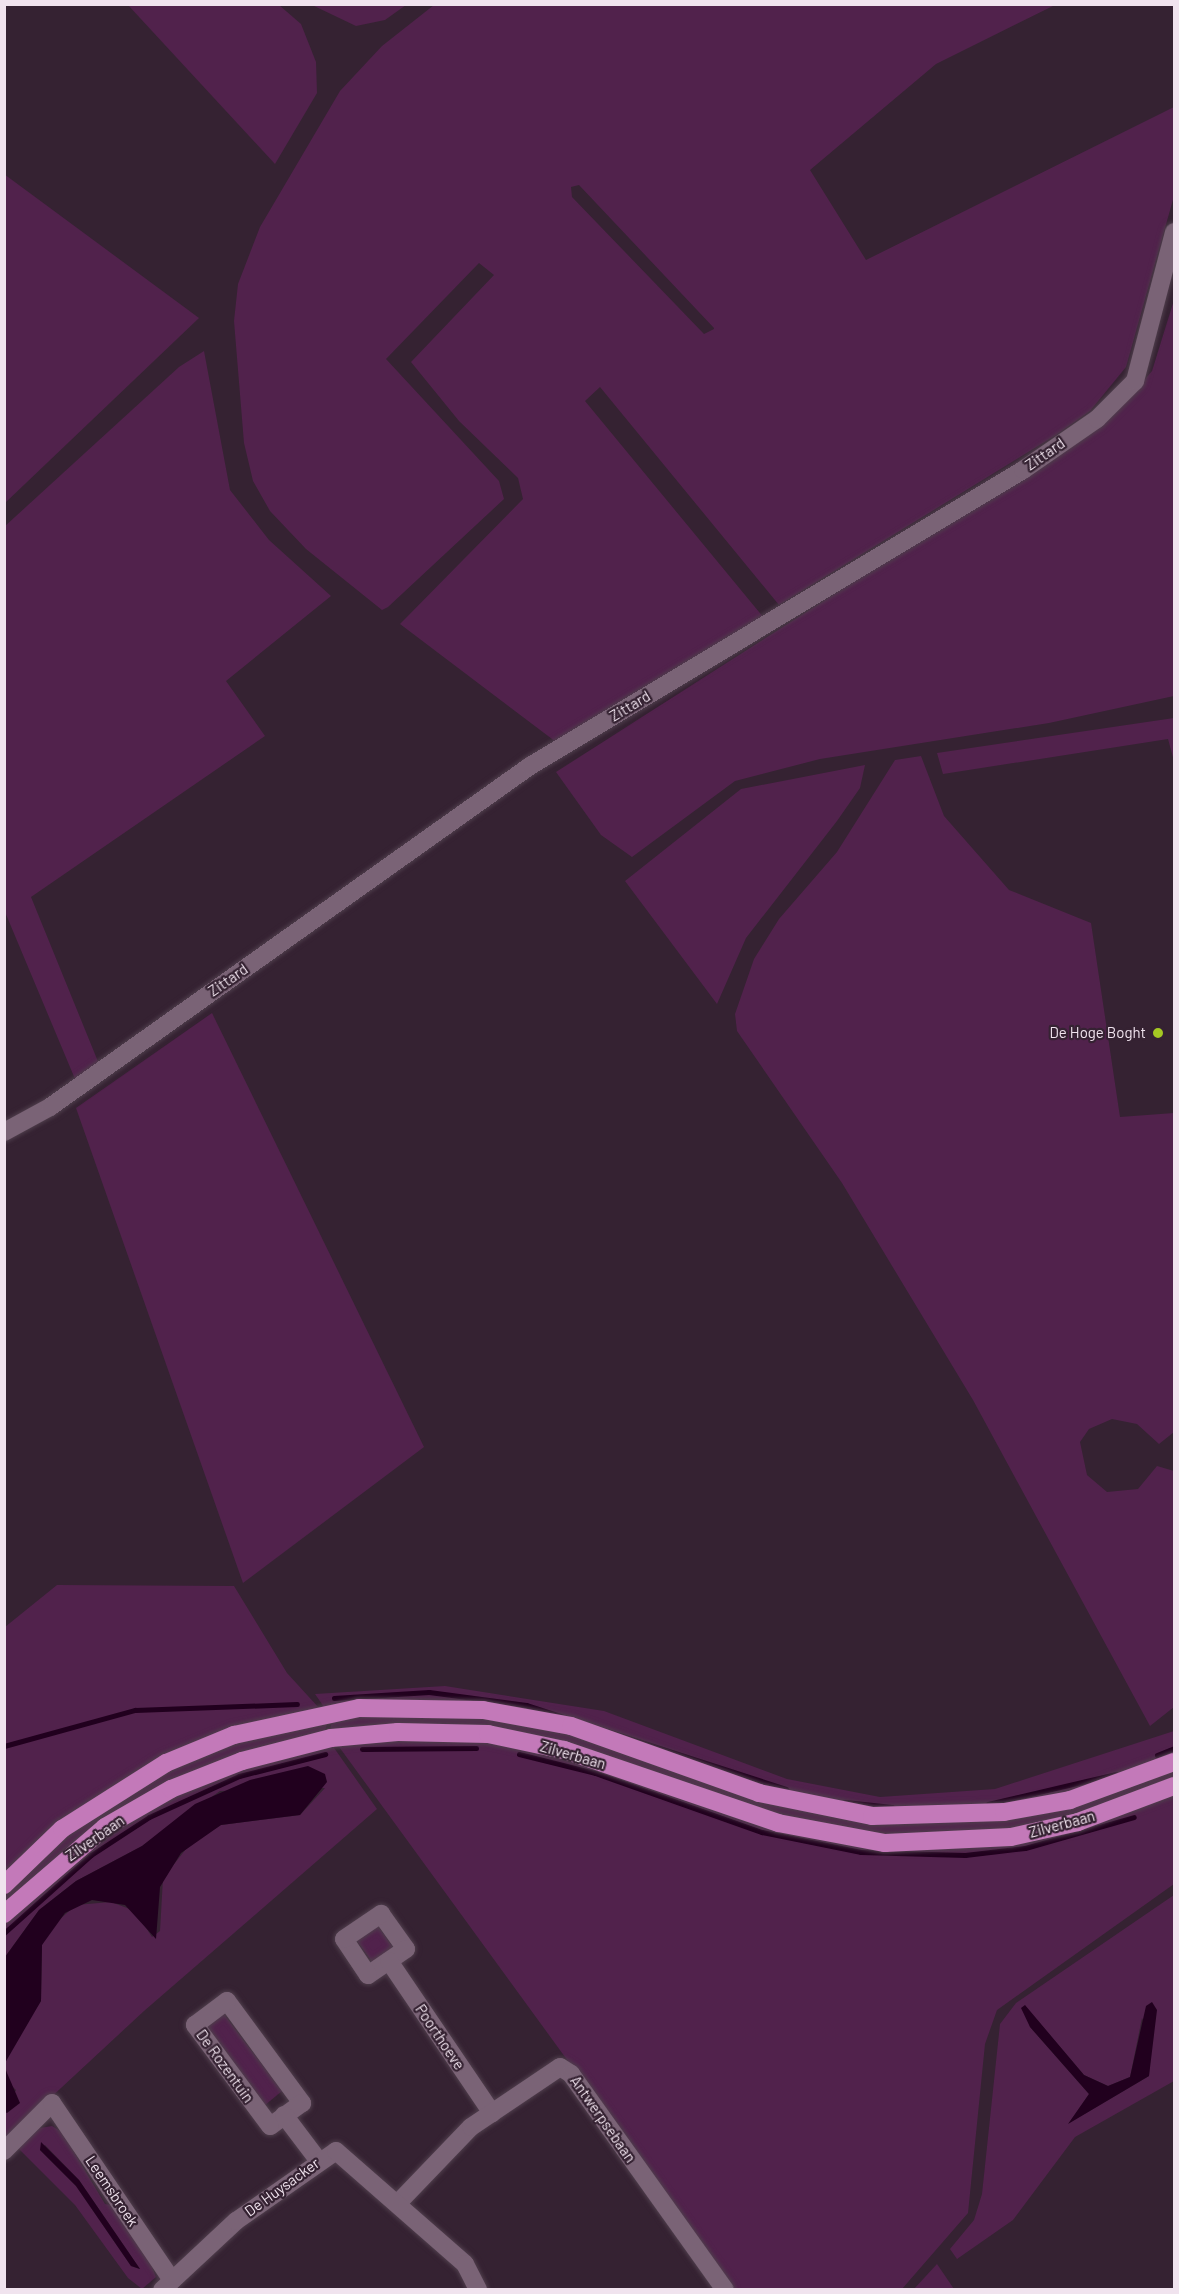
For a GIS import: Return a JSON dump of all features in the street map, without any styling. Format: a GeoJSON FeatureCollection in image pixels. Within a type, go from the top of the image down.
{"type":"FeatureCollection","features":[{"type":"Feature","properties":{"kind":"main road","name":"Zilverbaan"},"geometry":{"type":"LineString","coordinates":[[4,1885],[62,1829],[166,1763],[244,1732],[359,1708],[483,1710],[571,1726],[788,1802],[872,1816],[966,1817],[1015,1810],[1070,1800],[1174,1762]]}},
{"type":"Feature","properties":{"kind":"main road","name":"Zilverbaan"},"geometry":{"type":"LineString","coordinates":[[4,1914],[105,1827],[171,1789],[242,1761],[331,1738],[398,1732],[488,1734],[564,1750],[778,1823],[885,1843],[1011,1837],[1078,1822],[1174,1786]]}},
{"type":"Feature","properties":{"kind":"street","name":"Zittard"},"geometry":{"type":"LineString","coordinates":[[4,1132],[50,1107],[530,766],[1023,470],[1097,419],[1135,381],[1174,232]]}},
{"type":"Feature","properties":{"kind":"street","name":"Poorthoeve"},"geometry":{"type":"LineString","coordinates":[[388,1961],[492,2113]]}},
{"type":"Feature","properties":{"kind":"street","name":"De Rozentuin"},"geometry":{"type":"LineString","coordinates":[[227,2001],[302,2103],[284,2115],[270,2126],[195,2025],[227,2001]]}},
{"type":"Feature","properties":{"kind":"street","name":"Antwerpsebaan"},"geometry":{"type":"LineString","coordinates":[[398,2203],[451,2144],[548,2071],[567,2069],[725,2289]]}},
{"type":"Feature","properties":{"kind":"street","name":"Leemsbroek"},"geometry":{"type":"LineString","coordinates":[[4,2151],[52,2103],[167,2285]]}},
{"type":"Feature","properties":{"kind":"street"},"geometry":{"type":"LineString","coordinates":[[284,2115],[318,2160]]}},
{"type":"Feature","properties":{"kind":"street","name":"De Huysacker"},"geometry":{"type":"LineString","coordinates":[[167,2285],[236,2221],[318,2160],[340,2151],[465,2264],[478,2289]]}},
{"type":"Feature","properties":{"kind":"shaded area"},"geometry":{"type":"Polygon","coordinates":[[[128,5],[279,5],[301,24],[316,62],[317,93],[275,164],[128,5]]]}},
{"type":"Feature","properties":{"kind":"shaded area"},"geometry":{"type":"Polygon","coordinates":[[[312,5],[406,5],[385,20],[356,26],[312,5]]]}},
{"type":"Feature","properties":{"kind":"shaded area"},"geometry":{"type":"Polygon","coordinates":[[[434,5],[1055,5],[936,64],[810,170],[866,260],[1174,107],[1174,196],[1126,367],[1090,411],[1056,435],[779,605],[600,387],[585,401],[764,618],[556,742],[400,624],[523,499],[518,478],[459,421],[411,362],[494,275],[479,263],[386,359],[499,481],[504,499],[388,607],[382,610],[306,549],[270,511],[253,481],[244,443],[234,321],[238,284],[260,227],[340,91],[382,46],[434,5]],[[579,185],[571,187],[572,197],[704,334],[714,328],[579,185]]]}},
{"type":"Feature","properties":{"kind":"shaded area"},"geometry":{"type":"Polygon","coordinates":[[[4,174],[199,318],[5,503],[4,503],[4,174]]]}},
{"type":"Feature","properties":{"kind":"shaded area"},"geometry":{"type":"Polygon","coordinates":[[[1174,300],[1174,696],[1049,723],[820,759],[735,781],[632,857],[601,835],[556,772],[1113,416],[1152,371],[1174,300]]]}},
{"type":"Feature","properties":{"kind":"shaded area"},"geometry":{"type":"Polygon","coordinates":[[[204,351],[230,490],[269,540],[331,596],[226,681],[265,736],[31,897],[99,1064],[75,1079],[5,912],[4,527],[179,367],[204,351]]]}},
{"type":"Feature","properties":{"kind":"shaded area"},"geometry":{"type":"Polygon","coordinates":[[[1174,718],[1174,761],[1168,739],[943,774],[937,753],[1174,718]]]}},
{"type":"Feature","properties":{"kind":"shaded area"},"geometry":{"type":"Polygon","coordinates":[[[921,756],[944,816],[1009,890],[1091,923],[1120,1117],[1174,1113],[1174,1432],[1159,1444],[1137,1424],[1112,1419],[1089,1429],[1080,1442],[1087,1475],[1107,1492],[1138,1489],[1157,1466],[1174,1471],[1174,1707],[1150,1726],[973,1400],[842,1183],[737,1031],[735,1014],[754,959],[779,919],[837,852],[895,760],[921,756]]]}},
{"type":"Feature","properties":{"kind":"shaded area"},"geometry":{"type":"Polygon","coordinates":[[[865,765],[860,788],[746,938],[717,1004],[625,881],[741,789],[865,765]]]}},
{"type":"Feature","properties":{"kind":"shaded area"},"geometry":{"type":"Polygon","coordinates":[[[212,1013],[424,1447],[243,1583],[76,1108],[212,1013]]]}},
{"type":"Feature","properties":{"kind":"shaded area"},"geometry":{"type":"Polygon","coordinates":[[[57,1585],[234,1586],[287,1673],[319,1708],[200,1741],[5,1876],[5,1627],[57,1585]]]}},
{"type":"Feature","properties":{"kind":"shaded area"},"geometry":{"type":"Polygon","coordinates":[[[445,1686],[604,1711],[787,1779],[880,1797],[995,1789],[1174,1731],[1174,1756],[1092,1788],[980,1811],[830,1805],[468,1702],[324,1707],[315,1694],[445,1686]]]}},
{"type":"Feature","properties":{"kind":"shaded area"},"geometry":{"type":"Polygon","coordinates":[[[418,1710],[550,1728],[754,1797],[834,1818],[901,1824],[1007,1818],[1174,1767],[1174,1781],[1030,1827],[886,1836],[774,1817],[538,1739],[329,1733],[333,1718],[418,1710]]]}},
{"type":"Feature","properties":{"kind":"shaded area"},"geometry":{"type":"Polygon","coordinates":[[[327,1724],[324,1734],[200,1770],[5,1908],[5,1891],[48,1849],[151,1777],[241,1739],[327,1724]]]}},
{"type":"Feature","properties":{"kind":"shaded area"},"geometry":{"type":"Polygon","coordinates":[[[462,1738],[579,1760],[731,1813],[937,1848],[1174,1791],[1174,1884],[997,2010],[985,2044],[968,2213],[902,2289],[734,2289],[337,1744],[462,1738]]]}},
{"type":"Feature","properties":{"kind":"shaded area"},"geometry":{"type":"Polygon","coordinates":[[[332,1745],[377,1809],[144,2011],[5,2140],[5,2112],[16,2090],[7,2081],[5,2056],[41,2001],[42,1945],[51,1927],[76,1905],[111,1902],[135,1911],[152,1937],[160,1931],[163,1878],[190,1844],[221,1825],[300,1815],[325,1788],[220,1791],[142,1846],[76,1881],[39,1910],[5,1957],[5,1921],[74,1857],[141,1812],[217,1776],[332,1745]]]}},
{"type":"Feature","properties":{"kind":"shaded area"},"geometry":{"type":"Polygon","coordinates":[[[308,1766],[325,1774],[327,1782],[300,1815],[221,1825],[181,1853],[160,1887],[156,1939],[125,1905],[92,1900],[65,1913],[42,1945],[41,2001],[5,2063],[5,1957],[39,1910],[76,1881],[142,1846],[195,1804],[250,1780],[308,1766]]]}},
{"type":"Feature","properties":{"kind":"shaded area"},"geometry":{"type":"Polygon","coordinates":[[[1174,1895],[1174,2081],[1075,2137],[1013,2220],[957,2259],[950,2249],[974,2220],[982,2194],[1000,2024],[1016,2003],[1174,1895]],[[1025,2006],[1030,2027],[1089,2094],[1069,2123],[1149,2076],[1151,2036],[1142,2018],[1130,2077],[1108,2086],[1084,2075],[1025,2006]]]}},
{"type":"Feature","properties":{"kind":"shaded area"},"geometry":{"type":"Polygon","coordinates":[[[378,1926],[394,1949],[373,1963],[357,1941],[378,1926]]]}},
{"type":"Feature","properties":{"kind":"shaded area"},"geometry":{"type":"Polygon","coordinates":[[[1152,2002],[1157,2010],[1149,2076],[1068,2124],[1089,2094],[1030,2027],[1021,2008],[1025,2005],[1084,2075],[1108,2086],[1130,2077],[1146,2006],[1152,2002]]]}},
{"type":"Feature","properties":{"kind":"shaded area"},"geometry":{"type":"Polygon","coordinates":[[[223,2013],[282,2091],[264,2106],[207,2026],[223,2013]]]}},
{"type":"Feature","properties":{"kind":"shaded area"},"geometry":{"type":"Polygon","coordinates":[[[4,2066],[20,2103],[7,2113],[5,2112],[4,2066]]]}},
{"type":"Feature","properties":{"kind":"shaded area"},"geometry":{"type":"Polygon","coordinates":[[[52,2126],[62,2132],[105,2204],[112,2205],[150,2262],[156,2277],[142,2289],[128,2278],[75,2205],[18,2148],[40,2128],[52,2126]],[[45,2145],[40,2150],[76,2186],[131,2266],[140,2269],[79,2180],[45,2145]]]}},
{"type":"Feature","properties":{"kind":"shaded area"},"geometry":{"type":"Polygon","coordinates":[[[41,2142],[79,2180],[140,2269],[131,2266],[76,2186],[40,2150],[41,2142]]]}},
{"type":"Feature","properties":{"kind":"shaded area"},"geometry":{"type":"Polygon","coordinates":[[[937,2264],[954,2289],[914,2289],[937,2264]]]}},
{"type":"Feature","properties":{"kind":"waterway"},"geometry":{"type":"LineString","coordinates":[[334,1698],[429,1692],[526,1705],[786,1789]]}},
{"type":"Feature","properties":{"kind":"waterway"},"geometry":{"type":"LineString","coordinates":[[4,1746],[135,1710],[297,1704]]}},
{"type":"Feature","properties":{"kind":"waterway"},"geometry":{"type":"LineString","coordinates":[[362,1749],[476,1748]]}},
{"type":"Feature","properties":{"kind":"waterway"},"geometry":{"type":"LineString","coordinates":[[1157,1755],[1174,1748]]}},
{"type":"Feature","properties":{"kind":"waterway"},"geometry":{"type":"LineString","coordinates":[[4,1933],[91,1855],[149,1817],[239,1776],[325,1754]]}},
{"type":"Feature","properties":{"kind":"waterway"},"geometry":{"type":"LineString","coordinates":[[519,1754],[595,1773],[762,1832],[861,1852],[965,1855],[1025,1848],[1134,1817]]}},
{"type":"Feature","properties":{"kind":"waterway"},"geometry":{"type":"LineString","coordinates":[[988,1804],[1116,1774]]}},
{"type":"Feature","properties":{"kind":"waterway"},"geometry":{"type":"LineString","coordinates":[[845,1802],[892,1807]]}},
{"type":"Feature","properties":{"kind":"place","name":"De Hoge Boght"},"geometry":{"type":"Point","coordinates":[1158,1033]}}]}
